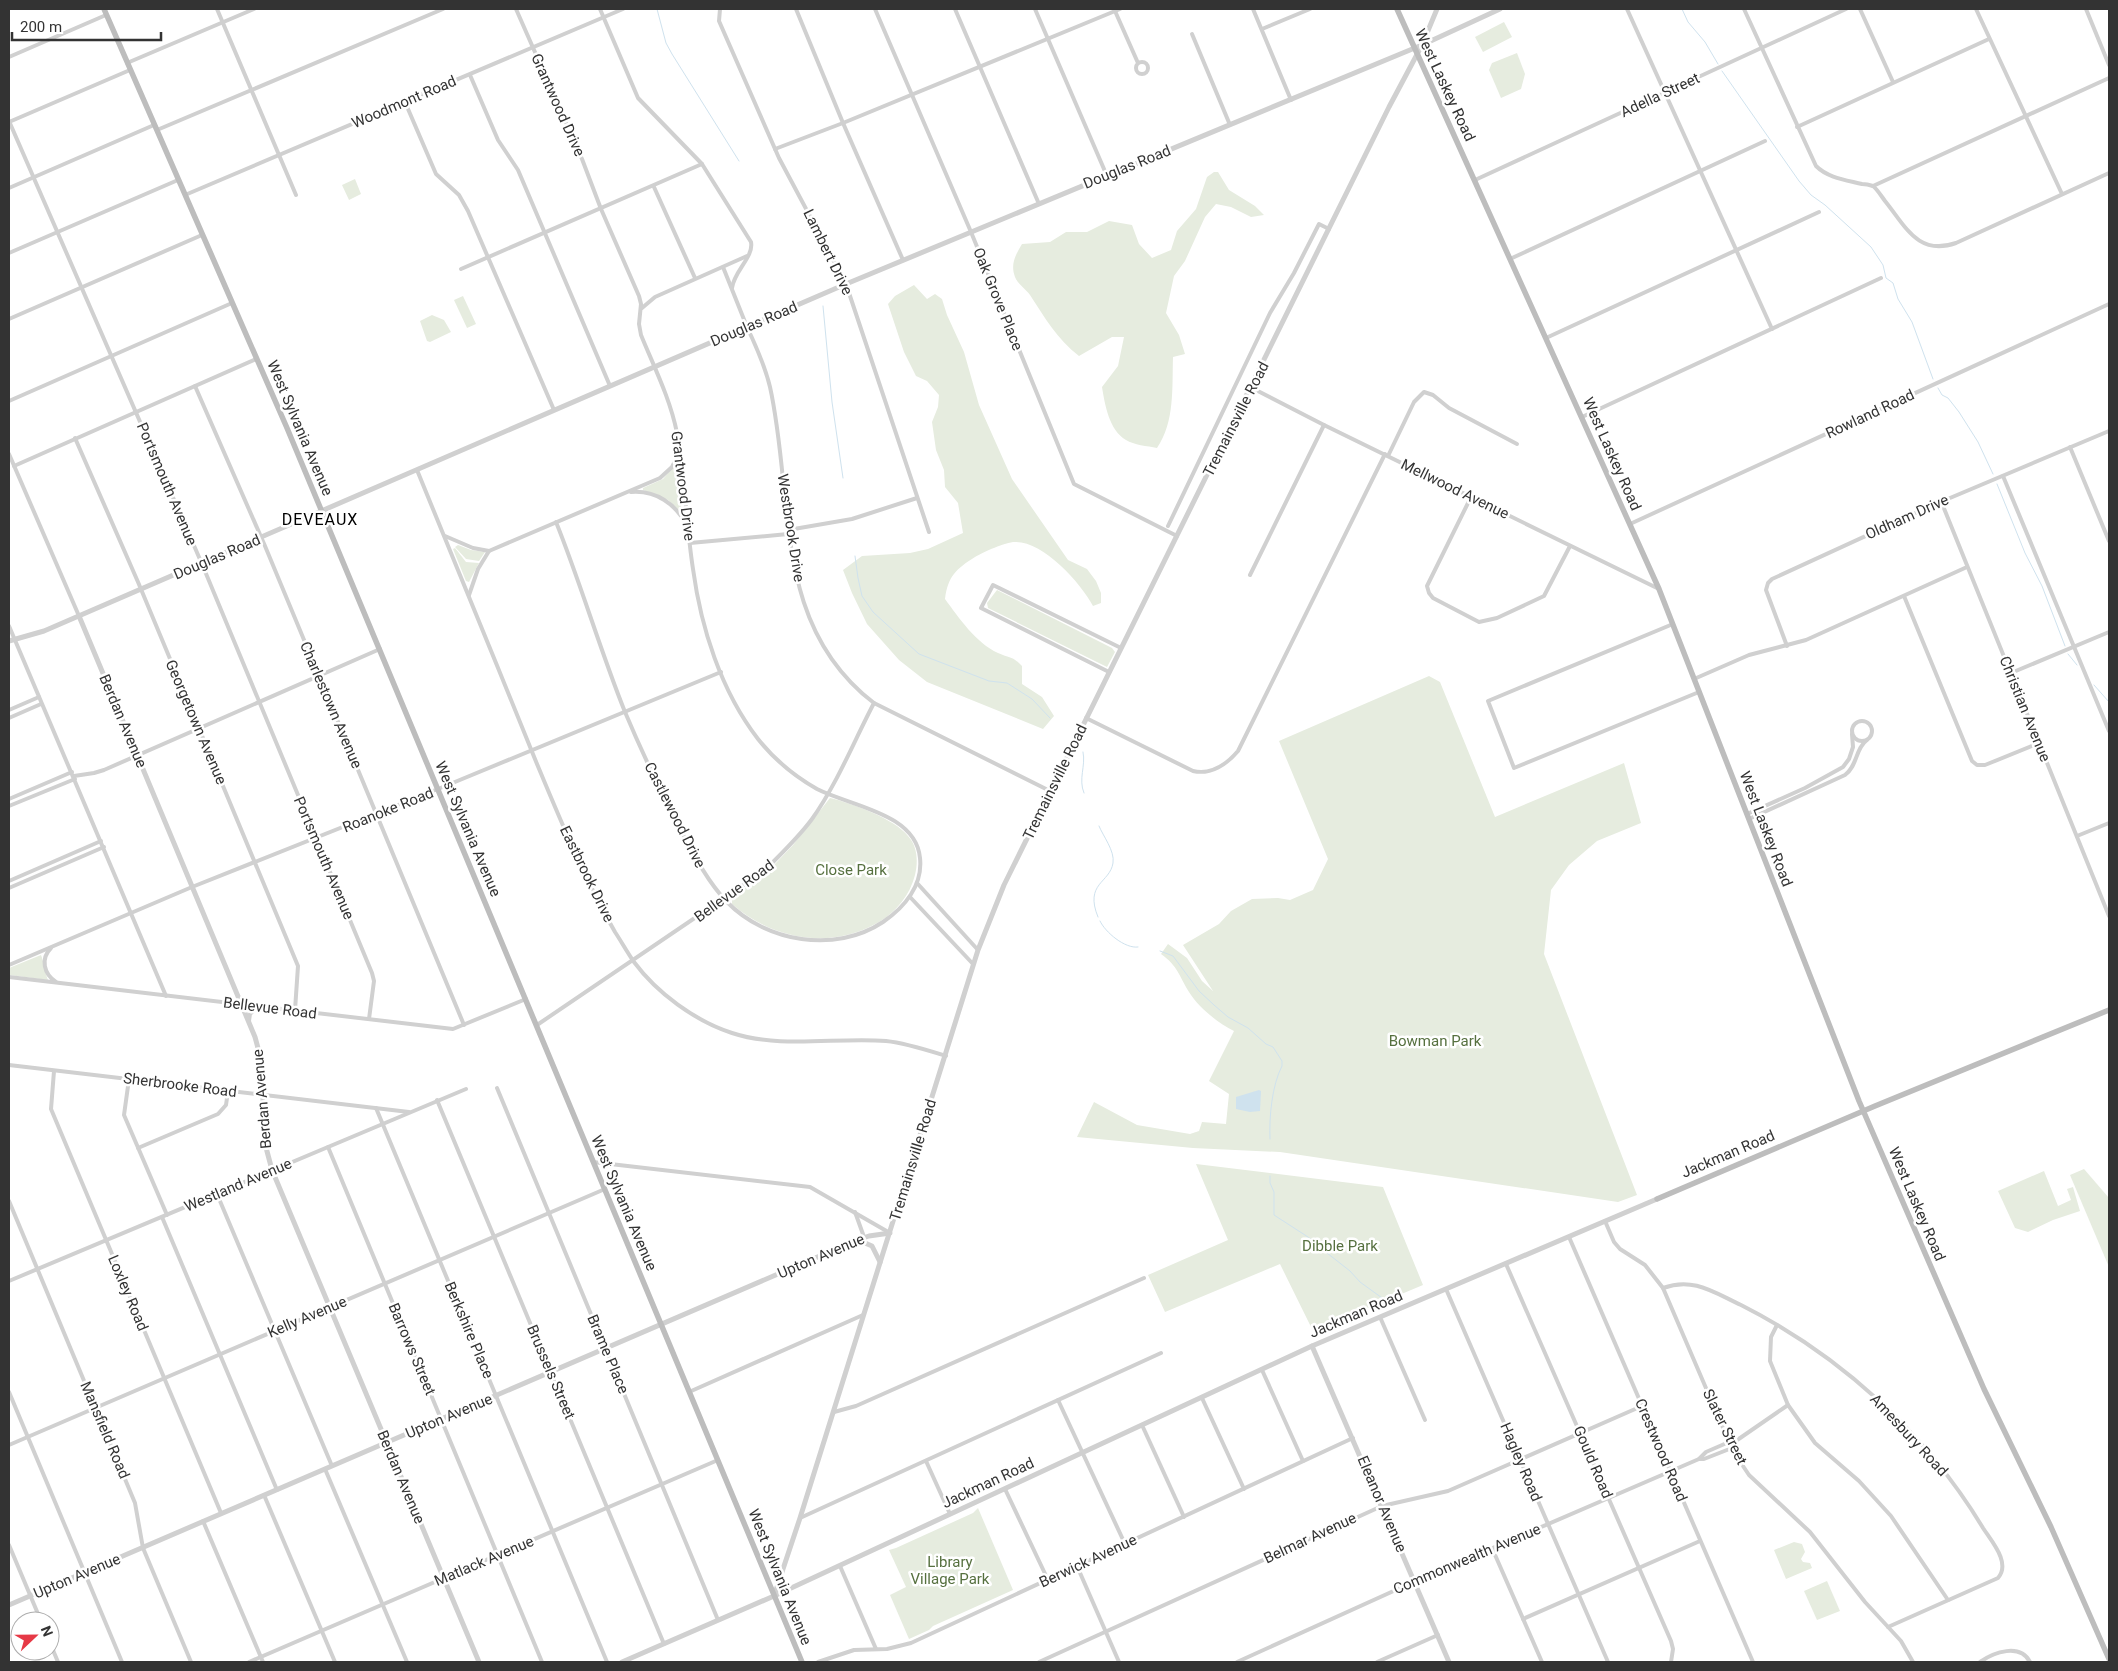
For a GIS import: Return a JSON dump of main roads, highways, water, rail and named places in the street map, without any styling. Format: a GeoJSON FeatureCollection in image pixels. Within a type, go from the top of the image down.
{"type":"FeatureCollection","features":[{"type":"Feature","properties":{"kind":"main road","name":"West Laskey Road"},"geometry":{"type":"LineString","coordinates":[[1397,9],[1659,588],[1863,1111],[1984,1389],[2051,1527],[2109,1659]]}},
{"type":"Feature","properties":{"kind":"main road","name":"West Sylvania Avenue"},"geometry":{"type":"LineString","coordinates":[[105,12],[380,648],[802,1662]]}},
{"type":"Feature","properties":{"kind":"main road","name":"Jackman Road"},"geometry":{"type":"LineString","coordinates":[[1657,1198],[2109,1010]]}},
{"type":"Feature","properties":{"kind":"water"},"geometry":{"type":"Polygon","coordinates":[[[1261,1091],[1260,1111],[1250,1112],[1236,1109],[1236,1097],[1261,1091]]]}},
{"type":"Feature","properties":{"kind":"waterway"},"geometry":{"type":"LineString","coordinates":[[657,9],[666,43],[739,161]]}},
{"type":"Feature","properties":{"kind":"waterway"},"geometry":{"type":"LineString","coordinates":[[1682,9],[1688,22],[1705,42],[1718,64]]}},
{"type":"Feature","properties":{"kind":"waterway"},"geometry":{"type":"LineString","coordinates":[[1722,71],[1799,181],[1811,195],[1825,205],[1871,247],[1883,265],[1886,278],[1893,283],[1898,299],[1912,322],[1933,379]]}},
{"type":"Feature","properties":{"kind":"waterway"},"geometry":{"type":"LineString","coordinates":[[823,306],[832,402],[843,478]]}},
{"type":"Feature","properties":{"kind":"waterway"},"geometry":{"type":"LineString","coordinates":[[1938,388],[1942,395],[1948,398],[1959,412],[1978,442],[1993,474]]}},
{"type":"Feature","properties":{"kind":"waterway"},"geometry":{"type":"LineString","coordinates":[[1997,484],[2025,553],[2042,586],[2065,646]]}},
{"type":"Feature","properties":{"kind":"waterway"},"geometry":{"type":"LineString","coordinates":[[855,556],[862,596],[873,612],[919,654],[989,681],[1007,683],[1032,699],[1050,718]]}},
{"type":"Feature","properties":{"kind":"waterway"},"geometry":{"type":"LineString","coordinates":[[2068,654],[2077,665]]}},
{"type":"Feature","properties":{"kind":"waterway"},"geometry":{"type":"LineString","coordinates":[[2094,685],[2109,702]]}},
{"type":"Feature","properties":{"kind":"waterway"},"geometry":{"type":"LineString","coordinates":[[1083,752],[1082,788],[1084,793]]}},
{"type":"Feature","properties":{"kind":"waterway"},"geometry":{"type":"LineString","coordinates":[[1098,917],[1094,897],[1096,890],[1111,870],[1113,863],[1111,849],[1099,826]]}},
{"type":"Feature","properties":{"kind":"waterway"},"geometry":{"type":"LineString","coordinates":[[1100,921],[1116,939],[1127,945],[1138,947]]}},
{"type":"Feature","properties":{"kind":"waterway"},"geometry":{"type":"LineString","coordinates":[[1160,951],[1173,956],[1199,991],[1228,1017],[1248,1028],[1266,1044],[1273,1047],[1282,1061],[1272,1101],[1270,1139]]}},
{"type":"Feature","properties":{"kind":"waterway"},"geometry":{"type":"LineString","coordinates":[[1270,1176],[1270,1183],[1274,1192],[1274,1215],[1308,1237],[1322,1249]]}},
{"type":"Feature","properties":{"kind":"waterway"},"geometry":{"type":"LineString","coordinates":[[1327,1253],[1350,1271],[1360,1282],[1389,1303]]}},
{"type":"Feature","properties":{"kind":"district","name":"DEVEAUX"},"geometry":{"type":"Point","coordinates":[320,519]}},
{"type":"Feature","properties":{"kind":"park label","name":"Close Park"},"geometry":{"type":"Point","coordinates":[851,870]}},
{"type":"Feature","properties":{"kind":"park label","name":"Bowman Park"},"geometry":{"type":"Point","coordinates":[1435,1041]}},
{"type":"Feature","properties":{"kind":"park label","name":"Dibble Park"},"geometry":{"type":"Point","coordinates":[1340,1246]}},
{"type":"Feature","properties":{"kind":"park label","name":"Library Village Park"},"geometry":{"type":"Point","coordinates":[950,1570]}}]}
